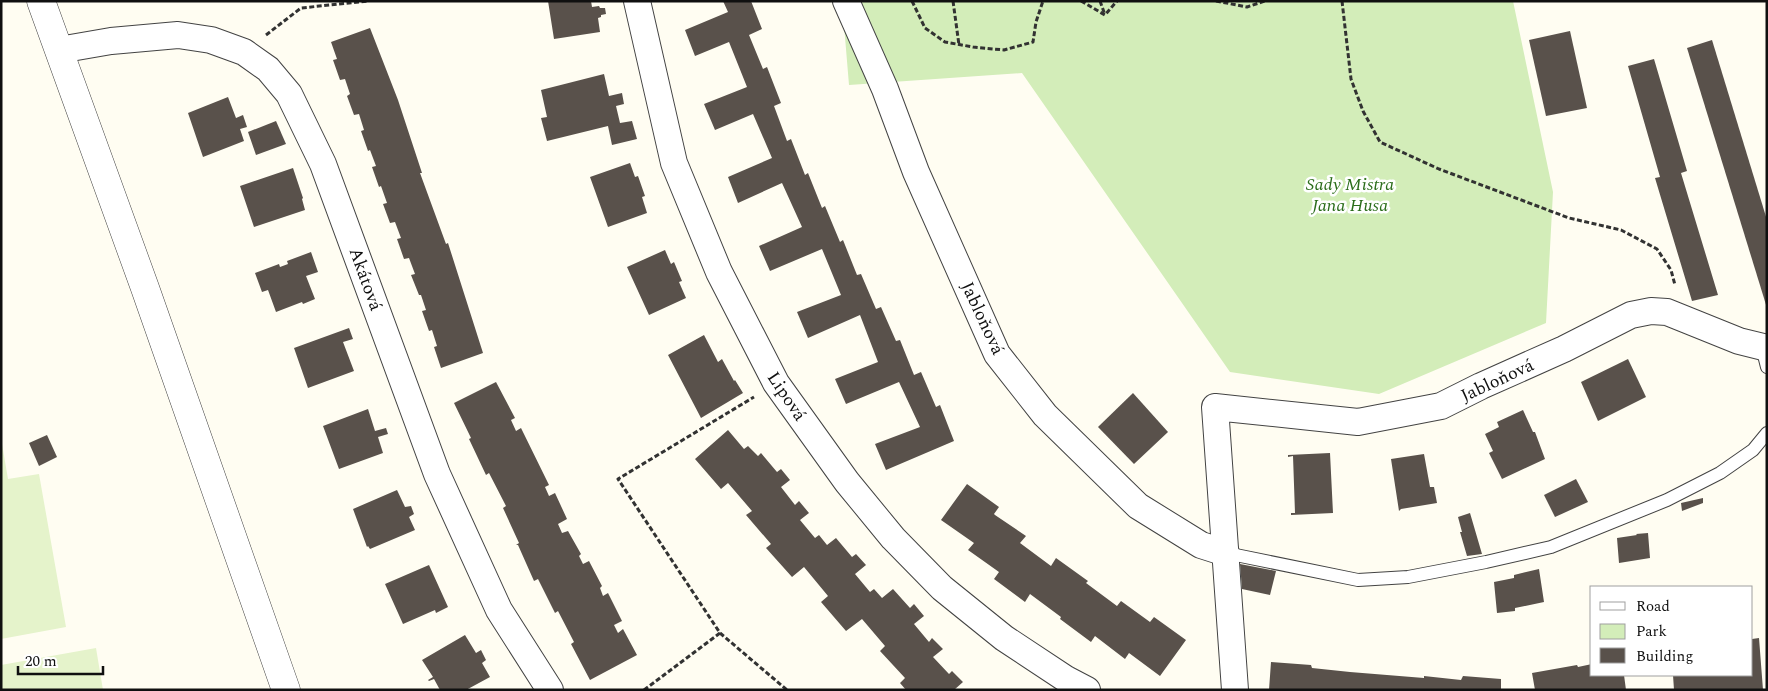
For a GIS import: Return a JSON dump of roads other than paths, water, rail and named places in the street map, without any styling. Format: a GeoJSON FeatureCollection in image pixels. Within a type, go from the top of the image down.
{"type":"FeatureCollection","features":[{"type":"Feature","properties":{"kind":"street"},"geometry":{"type":"LineString","coordinates":[[42,1],[286,690]]}},
{"type":"Feature","properties":{"kind":"street","name":"Lipová"},"geometry":{"type":"LineString","coordinates":[[637,1],[674,163],[719,272],[776,384],[847,482],[893,538],[942,588],[1004,638],[1066,679],[1087,690]]}},
{"type":"Feature","properties":{"kind":"street","name":"Jabloňová"},"geometry":{"type":"LineString","coordinates":[[846,1],[885,89],[916,172],[997,354],[1045,415],[1138,506],[1201,545],[1226,553],[1215,407],[1358,422],[1441,406],[1480,386],[1564,349],[1631,315],[1652,311],[1667,312],[1682,317],[1765,354]]}},
{"type":"Feature","properties":{"kind":"street","name":"Akátová"},"geometry":{"type":"LineString","coordinates":[[59,50],[111,41],[178,35],[211,40],[244,52],[268,69],[289,94],[323,164],[437,474],[499,610],[550,690]]}},
{"type":"Feature","properties":{"kind":"street"},"geometry":{"type":"LineString","coordinates":[[1226,553],[1234,690]]}},
{"type":"Feature","properties":{"kind":"lane"},"geometry":{"type":"LineString","coordinates":[[1226,553],[1358,580],[1408,577],[1486,562],[1551,547],[1668,500],[1720,473],[1752,450],[1767,433]]}},
{"type":"Feature","properties":{"kind":"park label","name":"Sady Mistra Jana Husa"},"geometry":{"type":"Point","coordinates":[1350,194]}}]}
